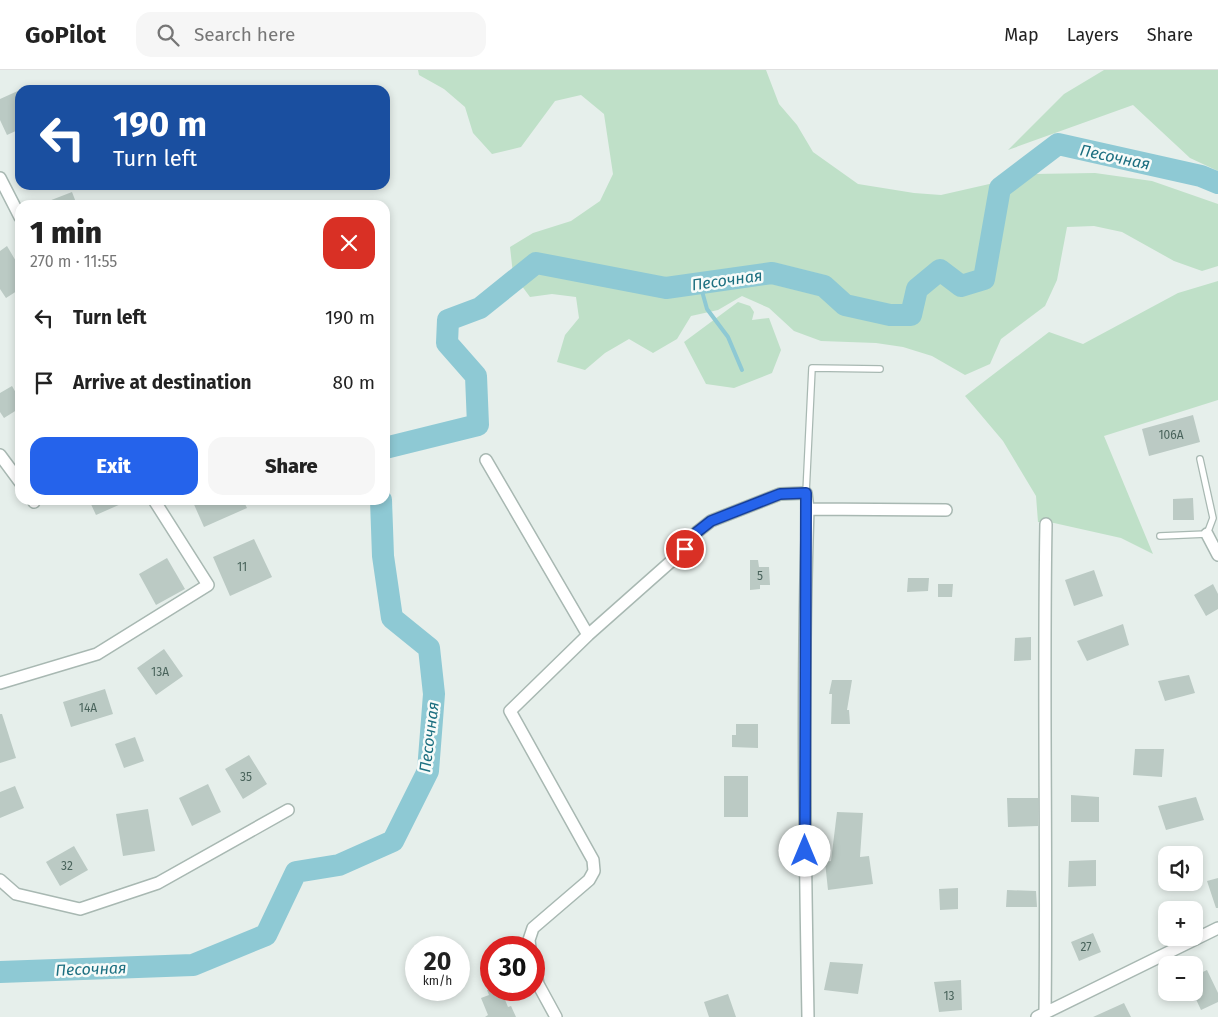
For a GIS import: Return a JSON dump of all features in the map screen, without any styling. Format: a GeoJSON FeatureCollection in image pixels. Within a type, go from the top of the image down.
{"type":"FeatureCollection","features":[{"type":"Feature","properties":{"kind":"street"},"geometry":{"type":"LineString","coordinates":[[0,178],[15,207]]}},
{"type":"Feature","properties":{"kind":"street"},"geometry":{"type":"LineString","coordinates":[[0,454],[15,475]]}},
{"type":"Feature","properties":{"kind":"street"},"geometry":{"type":"LineString","coordinates":[[486,460],[588,635]]}},
{"type":"Feature","properties":{"kind":"street"},"geometry":{"type":"LineString","coordinates":[[530,936],[533,928],[589,880],[594,871],[593,860],[510,712],[588,635],[685,549],[697,532],[711,521],[780,494],[806,493],[808,509],[805,594],[805,870],[808,1017]]}},
{"type":"Feature","properties":{"kind":"street"},"geometry":{"type":"LineString","coordinates":[[0,682],[97,654],[208,585],[157,505]]}},
{"type":"Feature","properties":{"kind":"street"},"geometry":{"type":"LineString","coordinates":[[808,509],[946,510]]}},
{"type":"Feature","properties":{"kind":"street"},"geometry":{"type":"LineString","coordinates":[[1046,524],[1044,640],[1046,838],[1041,1015],[1218,928]]}},
{"type":"Feature","properties":{"kind":"street"},"geometry":{"type":"LineString","coordinates":[[1207,534],[1218,555]]}},
{"type":"Feature","properties":{"kind":"street"},"geometry":{"type":"LineString","coordinates":[[0,880],[16,894],[80,909],[158,882],[288,810]]}},
{"type":"Feature","properties":{"kind":"street"},"geometry":{"type":"LineString","coordinates":[[545,997],[556,1017]]}},
{"type":"Feature","properties":{"kind":"lane"},"geometry":{"type":"LineString","coordinates":[[806,493],[812,368],[880,369]]}},
{"type":"Feature","properties":{"kind":"lane"},"geometry":{"type":"LineString","coordinates":[[1160,536],[1207,534],[1213,518],[1200,459]]}},
{"type":"Feature","properties":{"kind":"green space"},"geometry":{"type":"Polygon","coordinates":[[[418,70],[766,70],[779,104],[797,125],[813,152],[858,184],[914,193],[941,195],[1033,174],[1095,173],[1152,181],[1218,204],[1218,266],[1202,271],[1174,261],[1122,232],[1094,226],[1067,227],[1057,280],[1045,306],[1001,339],[990,364],[965,375],[932,356],[903,347],[876,343],[821,341],[794,331],[769,308],[742,296],[718,310],[691,316],[677,339],[653,353],[629,339],[605,353],[585,370],[557,362],[565,335],[579,318],[576,297],[552,294],[530,297],[513,274],[510,247],[533,233],[571,221],[600,201],[613,174],[604,114],[581,95],[555,101],[521,147],[492,154],[473,133],[465,107],[444,89],[419,75],[418,70]]]}},
{"type":"Feature","properties":{"kind":"green space"},"geometry":{"type":"Polygon","coordinates":[[[1104,70],[1218,70],[1218,171],[1190,158],[1133,105],[1008,150],[1064,94],[1104,70]]]}},
{"type":"Feature","properties":{"kind":"green space"},"geometry":{"type":"Polygon","coordinates":[[[1218,281],[1218,400],[1104,436],[1153,554],[1121,538],[1054,523],[1038,522],[1036,496],[1003,441],[965,396],[1049,332],[1083,344],[1178,293],[1218,281]]]}},
{"type":"Feature","properties":{"kind":"green space"},"geometry":{"type":"Polygon","coordinates":[[[738,302],[750,306],[754,312],[752,320],[769,318],[781,350],[772,373],[734,388],[706,384],[684,342],[738,302]]]}},
{"type":"Feature","properties":{"kind":"building"},"geometry":{"type":"Polygon","coordinates":[[[15,92],[15,131],[7,135],[0,120],[0,99],[15,92]]]}},
{"type":"Feature","properties":{"kind":"building"},"geometry":{"type":"Polygon","coordinates":[[[72,192],[75,200],[51,200],[72,192]]]}},
{"type":"Feature","properties":{"kind":"building"},"geometry":{"type":"Polygon","coordinates":[[[7,246],[15,260],[15,292],[6,298],[0,289],[0,251],[7,246]]]}},
{"type":"Feature","properties":{"kind":"building"},"geometry":{"type":"Polygon","coordinates":[[[12,386],[15,391],[15,411],[4,418],[0,412],[0,393],[12,386]]]}},
{"type":"Feature","properties":{"kind":"building"},"geometry":{"type":"Polygon","coordinates":[[[1193,415],[1200,442],[1149,456],[1142,429],[1193,415]]]}},
{"type":"Feature","properties":{"kind":"building"},"geometry":{"type":"Polygon","coordinates":[[[1193,498],[1194,520],[1173,520],[1173,499],[1193,498]]]}},
{"type":"Feature","properties":{"kind":"building"},"geometry":{"type":"Polygon","coordinates":[[[91,505],[119,505],[96,515],[91,505]]]}},
{"type":"Feature","properties":{"kind":"building"},"geometry":{"type":"Polygon","coordinates":[[[194,505],[246,505],[247,508],[204,527],[194,505]]]}},
{"type":"Feature","properties":{"kind":"building"},"geometry":{"type":"Polygon","coordinates":[[[254,539],[272,577],[230,596],[213,557],[254,539]]]}},
{"type":"Feature","properties":{"kind":"building"},"geometry":{"type":"Polygon","coordinates":[[[167,558],[185,589],[156,605],[139,574],[167,558]]]}},
{"type":"Feature","properties":{"kind":"building"},"geometry":{"type":"Polygon","coordinates":[[[750,560],[758,560],[759,567],[769,567],[770,585],[760,585],[760,589],[750,590],[750,560]]]}},
{"type":"Feature","properties":{"kind":"building"},"geometry":{"type":"Polygon","coordinates":[[[1094,570],[1103,596],[1074,606],[1065,580],[1094,570]]]}},
{"type":"Feature","properties":{"kind":"building"},"geometry":{"type":"Polygon","coordinates":[[[908,578],[929,578],[928,591],[907,592],[908,578]]]}},
{"type":"Feature","properties":{"kind":"building"},"geometry":{"type":"Polygon","coordinates":[[[938,584],[953,584],[952,597],[938,597],[938,584]]]}},
{"type":"Feature","properties":{"kind":"building"},"geometry":{"type":"Polygon","coordinates":[[[1213,584],[1218,594],[1218,609],[1206,616],[1194,595],[1213,584]]]}},
{"type":"Feature","properties":{"kind":"building"},"geometry":{"type":"Polygon","coordinates":[[[1123,624],[1129,645],[1087,661],[1077,641],[1123,624]]]}},
{"type":"Feature","properties":{"kind":"building"},"geometry":{"type":"Polygon","coordinates":[[[1031,637],[1031,660],[1014,661],[1015,638],[1031,637]]]}},
{"type":"Feature","properties":{"kind":"building"},"geometry":{"type":"Polygon","coordinates":[[[164,649],[183,676],[156,695],[137,668],[164,649]]]}},
{"type":"Feature","properties":{"kind":"building"},"geometry":{"type":"Polygon","coordinates":[[[1189,675],[1195,693],[1165,701],[1158,681],[1189,675]]]}},
{"type":"Feature","properties":{"kind":"building"},"geometry":{"type":"Polygon","coordinates":[[[832,680],[852,680],[847,710],[849,710],[850,724],[831,724],[832,694],[829,694],[832,680]]]}},
{"type":"Feature","properties":{"kind":"building"},"geometry":{"type":"Polygon","coordinates":[[[105,689],[113,714],[71,727],[63,702],[105,689]]]}},
{"type":"Feature","properties":{"kind":"building"},"geometry":{"type":"Polygon","coordinates":[[[0,714],[2,714],[16,758],[0,763],[0,714]]]}},
{"type":"Feature","properties":{"kind":"building"},"geometry":{"type":"Polygon","coordinates":[[[736,724],[758,724],[758,748],[732,747],[732,735],[736,735],[736,724]]]}},
{"type":"Feature","properties":{"kind":"building"},"geometry":{"type":"Polygon","coordinates":[[[135,737],[144,761],[124,768],[115,744],[135,737]]]}},
{"type":"Feature","properties":{"kind":"building"},"geometry":{"type":"Polygon","coordinates":[[[1135,749],[1164,749],[1162,777],[1133,775],[1135,749]]]}},
{"type":"Feature","properties":{"kind":"building"},"geometry":{"type":"Polygon","coordinates":[[[249,755],[267,784],[243,799],[225,769],[249,755]]]}},
{"type":"Feature","properties":{"kind":"building"},"geometry":{"type":"Polygon","coordinates":[[[724,776],[748,776],[748,817],[724,817],[724,776]]]}},
{"type":"Feature","properties":{"kind":"building"},"geometry":{"type":"Polygon","coordinates":[[[208,784],[221,812],[192,826],[179,798],[208,784]]]}},
{"type":"Feature","properties":{"kind":"building"},"geometry":{"type":"Polygon","coordinates":[[[15,786],[24,808],[0,818],[0,792],[15,786]]]}},
{"type":"Feature","properties":{"kind":"building"},"geometry":{"type":"Polygon","coordinates":[[[1071,795],[1099,797],[1099,822],[1071,822],[1071,795]]]}},
{"type":"Feature","properties":{"kind":"building"},"geometry":{"type":"Polygon","coordinates":[[[1196,797],[1204,820],[1166,830],[1158,806],[1196,797]]]}},
{"type":"Feature","properties":{"kind":"building"},"geometry":{"type":"Polygon","coordinates":[[[1007,798],[1038,798],[1038,826],[1008,827],[1007,798]]]}},
{"type":"Feature","properties":{"kind":"building"},"geometry":{"type":"Polygon","coordinates":[[[148,809],[155,851],[123,856],[116,814],[148,809]]]}},
{"type":"Feature","properties":{"kind":"building"},"geometry":{"type":"Polygon","coordinates":[[[837,812],[863,813],[860,857],[869,856],[873,884],[828,890],[825,862],[831,861],[837,812]]]}},
{"type":"Feature","properties":{"kind":"building"},"geometry":{"type":"Polygon","coordinates":[[[74,846],[88,870],[60,886],[46,862],[74,846]]]}},
{"type":"Feature","properties":{"kind":"building"},"geometry":{"type":"Polygon","coordinates":[[[1096,860],[1096,886],[1068,887],[1069,861],[1096,860]]]}},
{"type":"Feature","properties":{"kind":"building"},"geometry":{"type":"Polygon","coordinates":[[[1218,878],[1218,908],[1216,908],[1207,881],[1218,878]]]}},
{"type":"Feature","properties":{"kind":"building"},"geometry":{"type":"Polygon","coordinates":[[[958,888],[958,909],[940,910],[939,889],[958,888]]]}},
{"type":"Feature","properties":{"kind":"building"},"geometry":{"type":"Polygon","coordinates":[[[1007,890],[1036,891],[1037,907],[1006,907],[1007,890]]]}},
{"type":"Feature","properties":{"kind":"building"},"geometry":{"type":"Polygon","coordinates":[[[1093,933],[1101,952],[1079,961],[1071,942],[1093,933]]]}},
{"type":"Feature","properties":{"kind":"building"},"geometry":{"type":"Polygon","coordinates":[[[830,962],[863,964],[858,994],[824,990],[830,962]]]}},
{"type":"Feature","properties":{"kind":"building"},"geometry":{"type":"Polygon","coordinates":[[[1207,970],[1218,993],[1218,1002],[1201,1010],[1197,1001],[1203,1001],[1203,972],[1207,970]]]}},
{"type":"Feature","properties":{"kind":"building"},"geometry":{"type":"Polygon","coordinates":[[[961,980],[962,1010],[939,1012],[934,982],[961,980]]]}},
{"type":"Feature","properties":{"kind":"building"},"geometry":{"type":"Polygon","coordinates":[[[728,994],[736,1017],[709,1017],[704,1002],[728,994]]]}},
{"type":"Feature","properties":{"kind":"building"},"geometry":{"type":"Polygon","coordinates":[[[482,1001],[506,1001],[508,1007],[511,1006],[516,1017],[485,1017],[488,1015],[482,1001]]]}},
{"type":"Feature","properties":{"kind":"building"},"geometry":{"type":"Polygon","coordinates":[[[1124,1003],[1131,1017],[1093,1017],[1124,1003]]]}},
{"type":"Feature","properties":{"kind":"waterway","name":"Песочная"},"geometry":{"type":"LineString","coordinates":[[390,447],[478,425],[476,376],[447,343],[448,320],[480,308],[536,263],[666,288],[772,273],[824,286],[845,305],[890,315],[911,315],[917,289],[940,270],[961,286],[984,279],[1000,188],[1058,144],[1201,176],[1218,183]]}},
{"type":"Feature","properties":{"kind":"waterway"},"geometry":{"type":"LineString","coordinates":[[700,284],[707,309],[728,337],[742,370]]}},
{"type":"Feature","properties":{"kind":"waterway","name":"Песочная"},"geometry":{"type":"LineString","coordinates":[[0,972],[193,965],[266,935],[296,872],[339,865],[393,841],[428,771],[434,694],[429,648],[392,618],[383,556],[381,505]]}},
{"type":"Feature","properties":{"kind":"route"},"geometry":{"type":"LineString","coordinates":[[685,549],[697,532],[711,521],[780,494],[806,493],[808,509],[805,594],[805,851]]}}]}
